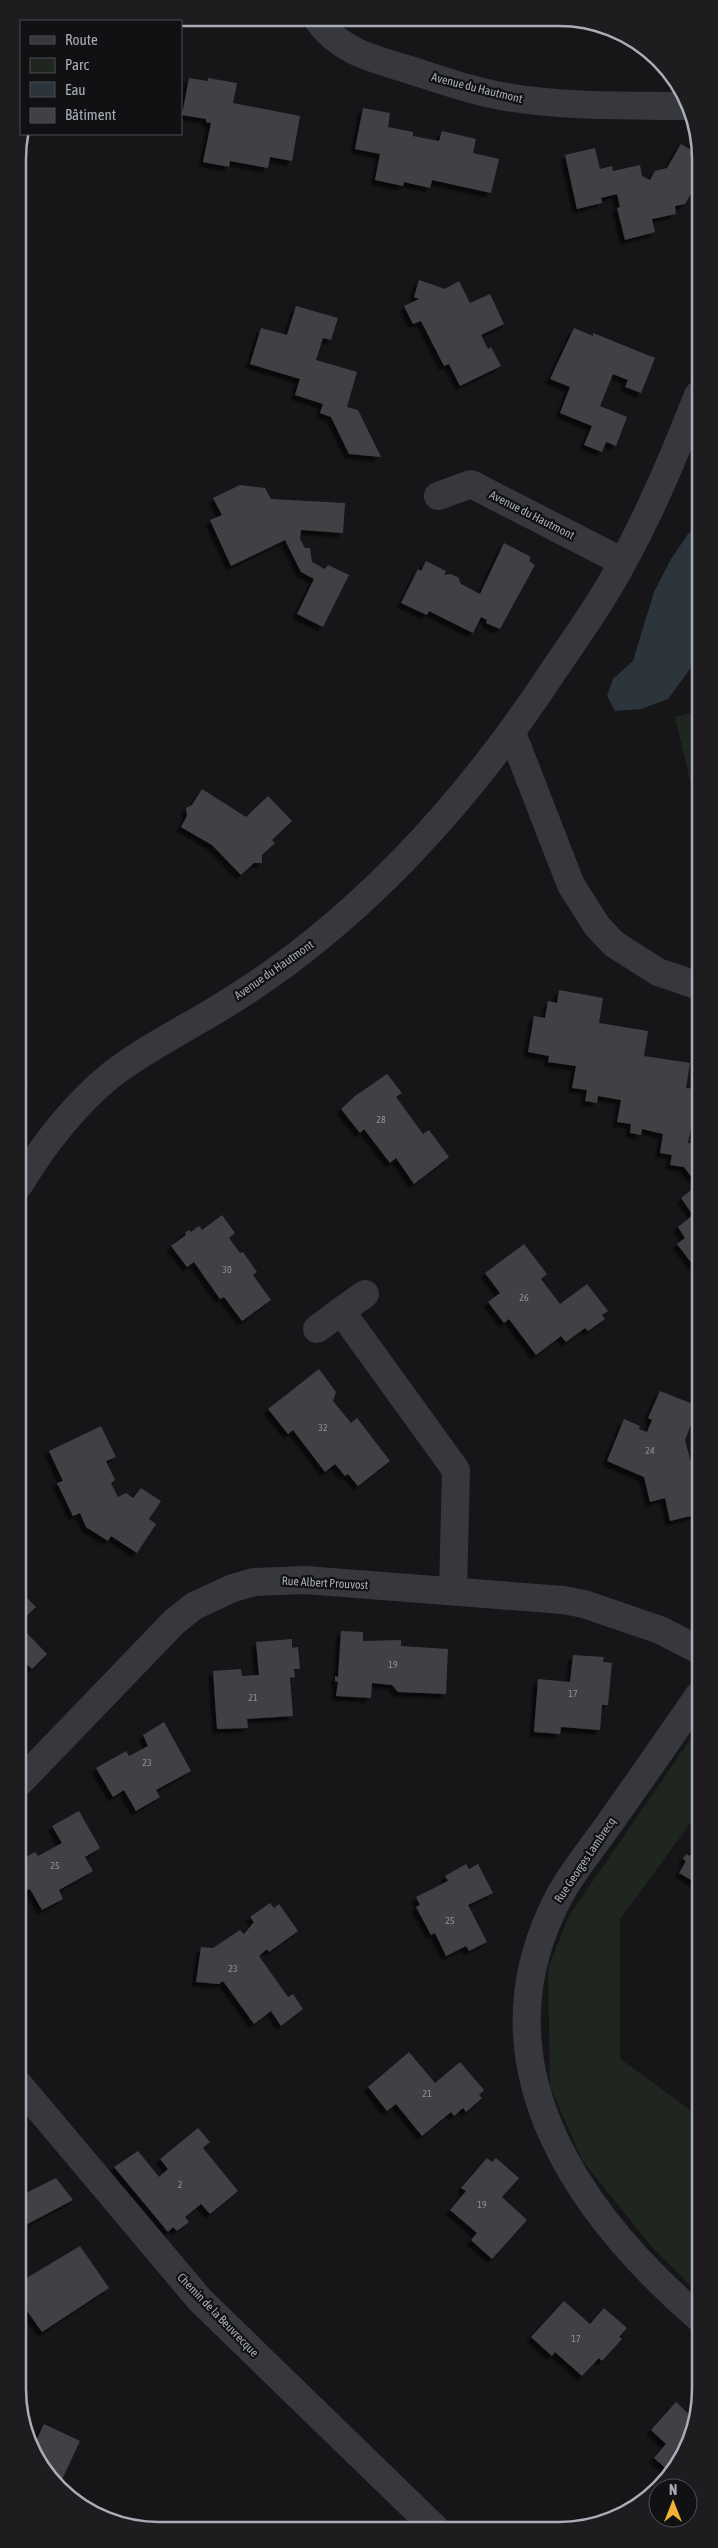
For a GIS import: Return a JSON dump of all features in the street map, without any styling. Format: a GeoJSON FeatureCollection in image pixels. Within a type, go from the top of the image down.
{"type":"FeatureCollection","features":[{"type":"Feature","properties":{"kind":"street","name":"Avenue du Hautmont"},"geometry":{"type":"LineString","coordinates":[[324,27],[334,38],[357,54],[511,98],[546,102],[681,106]]}},
{"type":"Feature","properties":{"kind":"street","name":"Avenue du Hautmont"},"geometry":{"type":"LineString","coordinates":[[27,1173],[42,1148],[64,1120],[112,1075],[280,968],[366,898],[444,817],[512,733],[623,562],[660,489],[692,410]]}},
{"type":"Feature","properties":{"kind":"street","name":"Avenue du Hautmont"},"geometry":{"type":"LineString","coordinates":[[438,496],[471,484],[623,562]]}},
{"type":"Feature","properties":{"kind":"street"},"geometry":{"type":"LineString","coordinates":[[512,733],[571,885],[597,926],[614,944],[644,964],[658,972],[692,983]]}},
{"type":"Feature","properties":{"kind":"street"},"geometry":{"type":"LineString","coordinates":[[316,1329],[364,1294]]}},
{"type":"Feature","properties":{"kind":"street"},"geometry":{"type":"LineString","coordinates":[[341,1311],[456,1470],[452,1591]]}},
{"type":"Feature","properties":{"kind":"street","name":"Rue Albert Prouvost"},"geometry":{"type":"LineString","coordinates":[[26,1775],[174,1622],[194,1606],[213,1596],[254,1582],[280,1580],[452,1591],[584,1604],[660,1630],[691,1646]]}},
{"type":"Feature","properties":{"kind":"street","name":"Rue Georges Lambrecq"},"geometry":{"type":"LineString","coordinates":[[691,1707],[564,1888],[539,1943],[526,2012],[528,2055],[535,2089],[542,2111],[565,2159],[595,2207],[635,2257],[691,2311]]}},
{"type":"Feature","properties":{"kind":"street","name":"Chemin de la Beuvrecque"},"geometry":{"type":"LineString","coordinates":[[26,2093],[200,2300],[429,2522]]}},
{"type":"Feature","properties":{"kind":"green space"},"geometry":{"type":"Polygon","coordinates":[[[692,713],[692,787],[675,717],[692,713]]]}},
{"type":"Feature","properties":{"kind":"green space"},"geometry":{"type":"Polygon","coordinates":[[[691,1738],[691,1822],[620,1919],[620,2059],[691,2111],[691,2286],[651,2246],[582,2160],[550,2086],[548,1968],[569,1916],[691,1738]]]}},
{"type":"Feature","properties":{"kind":"water"},"geometry":{"type":"Polygon","coordinates":[[[692,531],[692,659],[690,669],[668,699],[641,709],[615,711],[607,696],[613,679],[633,661],[654,592],[671,559],[692,531]]]}},
{"type":"Feature","properties":{"kind":"building"},"geometry":{"type":"Polygon","coordinates":[[[189,78],[208,81],[208,78],[237,83],[233,103],[300,116],[292,161],[270,157],[268,168],[230,161],[229,167],[203,162],[211,123],[206,122],[206,119],[182,115],[189,78]]]}},
{"type":"Feature","properties":{"kind":"building"},"geometry":{"type":"Polygon","coordinates":[[[363,108],[390,113],[388,127],[413,132],[413,136],[439,141],[442,131],[476,139],[473,153],[499,159],[491,193],[432,180],[430,188],[404,182],[403,186],[375,180],[380,154],[355,149],[363,108]]]}},
{"type":"Feature","properties":{"kind":"building"},"geometry":{"type":"Polygon","coordinates":[[[681,144],[691,150],[692,192],[685,204],[675,206],[676,214],[652,219],[655,232],[625,240],[617,208],[620,207],[617,194],[601,198],[602,203],[577,209],[565,155],[595,148],[600,169],[612,166],[613,171],[640,165],[642,176],[650,180],[655,171],[667,168],[681,144]]]}},
{"type":"Feature","properties":{"kind":"building"},"geometry":{"type":"Polygon","coordinates":[[[419,280],[445,289],[459,281],[470,303],[490,294],[504,324],[481,335],[488,349],[491,347],[501,366],[460,386],[449,364],[444,366],[421,321],[413,324],[404,306],[419,299],[414,297],[419,280]]]}},
{"type":"Feature","properties":{"kind":"building"},"geometry":{"type":"Polygon","coordinates":[[[296,306],[338,318],[331,340],[323,338],[316,360],[357,372],[347,407],[358,410],[381,457],[349,454],[331,417],[320,413],[323,404],[295,395],[300,379],[250,364],[261,328],[287,335],[296,306]]]}},
{"type":"Feature","properties":{"kind":"building"},"geometry":{"type":"Polygon","coordinates":[[[574,328],[593,336],[593,333],[655,358],[641,393],[625,387],[628,380],[613,374],[600,406],[627,417],[616,446],[606,442],[602,452],[584,445],[592,426],[560,413],[570,387],[550,379],[574,328]]]}},
{"type":"Feature","properties":{"kind":"building"},"geometry":{"type":"Polygon","coordinates":[[[240,485],[265,488],[271,499],[345,503],[343,533],[301,530],[300,539],[305,548],[310,548],[312,562],[325,569],[328,565],[349,575],[323,627],[297,614],[314,579],[301,572],[285,540],[231,566],[210,520],[222,515],[213,498],[240,485]]]}},
{"type":"Feature","properties":{"kind":"building"},"geometry":{"type":"Polygon","coordinates":[[[504,543],[531,557],[529,561],[535,565],[500,629],[486,623],[487,620],[481,617],[473,633],[429,611],[427,615],[401,603],[418,569],[421,571],[426,561],[446,571],[444,575],[450,574],[458,577],[461,584],[480,594],[504,543]]]}},
{"type":"Feature","properties":{"kind":"building"},"geometry":{"type":"Polygon","coordinates":[[[202,789],[246,817],[268,796],[292,821],[272,840],[275,843],[262,855],[262,863],[254,863],[241,875],[212,845],[181,827],[187,816],[186,808],[192,805],[202,789]]]}},
{"type":"Feature","properties":{"kind":"building"},"geometry":{"type":"Polygon","coordinates":[[[559,990],[603,998],[599,1023],[648,1031],[644,1056],[690,1063],[686,1088],[692,1088],[692,1124],[688,1143],[692,1144],[692,1177],[684,1167],[670,1165],[672,1155],[660,1153],[663,1134],[642,1129],[641,1135],[630,1133],[631,1124],[617,1122],[621,1100],[598,1096],[597,1103],[585,1101],[587,1090],[572,1088],[576,1066],[548,1062],[549,1056],[528,1052],[534,1016],[545,1018],[548,1001],[557,1003],[559,990]]]}},
{"type":"Feature","properties":{"kind":"building"},"geometry":{"type":"Polygon","coordinates":[[[387,1074],[402,1093],[396,1097],[423,1134],[429,1130],[449,1157],[414,1184],[396,1158],[390,1163],[364,1129],[360,1133],[341,1109],[355,1096],[387,1074]]]}},
{"type":"Feature","properties":{"kind":"building"},"geometry":{"type":"Polygon","coordinates":[[[692,1190],[692,1213],[681,1198],[692,1190]]]}},
{"type":"Feature","properties":{"kind":"building"},"geometry":{"type":"Polygon","coordinates":[[[222,1215],[235,1233],[229,1238],[240,1253],[243,1252],[257,1272],[253,1275],[271,1300],[242,1321],[224,1297],[220,1299],[194,1262],[187,1267],[171,1246],[186,1235],[185,1233],[189,1230],[191,1232],[199,1226],[202,1230],[222,1215]]]}},
{"type":"Feature","properties":{"kind":"building"},"geometry":{"type":"Polygon","coordinates":[[[692,1216],[692,1263],[677,1244],[685,1238],[678,1227],[692,1216]]]}},
{"type":"Feature","properties":{"kind":"building"},"geometry":{"type":"Polygon","coordinates":[[[524,1244],[547,1274],[541,1279],[560,1304],[587,1284],[608,1311],[602,1315],[605,1319],[588,1331],[585,1328],[566,1342],[561,1336],[536,1355],[509,1319],[504,1323],[488,1302],[500,1293],[485,1273],[524,1244]]]}},
{"type":"Feature","properties":{"kind":"building"},"geometry":{"type":"Polygon","coordinates":[[[319,1369],[336,1392],[333,1401],[351,1423],[357,1418],[390,1461],[358,1486],[348,1474],[345,1476],[335,1464],[325,1472],[293,1430],[288,1434],[268,1409],[319,1369]]]}},
{"type":"Feature","properties":{"kind":"building"},"geometry":{"type":"Polygon","coordinates":[[[660,1391],[691,1403],[691,1423],[685,1440],[691,1464],[691,1516],[670,1521],[665,1498],[650,1502],[644,1477],[607,1461],[624,1419],[640,1426],[639,1429],[647,1432],[652,1420],[648,1418],[660,1391]]]}},
{"type":"Feature","properties":{"kind":"building"},"geometry":{"type":"Polygon","coordinates":[[[101,1426],[116,1457],[106,1461],[115,1480],[111,1483],[118,1497],[126,1493],[133,1498],[141,1488],[161,1501],[149,1519],[156,1524],[137,1553],[111,1536],[108,1541],[86,1527],[80,1513],[73,1516],[57,1483],[63,1481],[49,1451],[101,1426]]]}},
{"type":"Feature","properties":{"kind":"building"},"geometry":{"type":"Polygon","coordinates":[[[26,1597],[36,1607],[26,1616],[26,1597]]]}},
{"type":"Feature","properties":{"kind":"building"},"geometry":{"type":"Polygon","coordinates":[[[341,1631],[363,1632],[363,1641],[401,1640],[401,1646],[448,1649],[446,1694],[398,1692],[392,1685],[372,1683],[371,1698],[336,1696],[338,1682],[335,1681],[335,1676],[338,1677],[341,1631]]]}},
{"type":"Feature","properties":{"kind":"building"},"geometry":{"type":"Polygon","coordinates":[[[26,1633],[47,1654],[32,1669],[26,1664],[26,1633]]]}},
{"type":"Feature","properties":{"kind":"building"},"geometry":{"type":"Polygon","coordinates":[[[292,1639],[292,1648],[298,1647],[300,1669],[294,1669],[295,1677],[290,1678],[293,1716],[247,1719],[248,1728],[217,1729],[213,1671],[241,1669],[242,1676],[259,1675],[256,1642],[292,1639]]]}},
{"type":"Feature","properties":{"kind":"building"},"geometry":{"type":"Polygon","coordinates":[[[573,1655],[604,1657],[603,1662],[612,1663],[608,1705],[602,1705],[600,1730],[561,1727],[560,1734],[534,1732],[538,1679],[570,1682],[573,1655]]]}},
{"type":"Feature","properties":{"kind":"building"},"geometry":{"type":"Polygon","coordinates":[[[164,1722],[191,1771],[156,1790],[160,1797],[136,1811],[124,1790],[113,1797],[96,1768],[126,1751],[129,1756],[148,1746],[143,1735],[164,1722]]]}},
{"type":"Feature","properties":{"kind":"building"},"geometry":{"type":"Polygon","coordinates":[[[79,1811],[100,1848],[85,1857],[93,1871],[59,1890],[63,1899],[42,1910],[30,1889],[26,1889],[26,1857],[35,1852],[38,1856],[62,1843],[52,1826],[79,1811]]]}},
{"type":"Feature","properties":{"kind":"building"},"geometry":{"type":"Polygon","coordinates":[[[686,1854],[690,1856],[691,1854],[691,1880],[679,1873],[686,1861],[683,1859],[686,1854]]]}},
{"type":"Feature","properties":{"kind":"building"},"geometry":{"type":"Polygon","coordinates":[[[466,1864],[469,1869],[478,1864],[493,1893],[468,1905],[487,1942],[469,1951],[466,1946],[446,1956],[435,1933],[431,1935],[416,1907],[420,1905],[416,1897],[448,1881],[445,1876],[466,1864]]]}},
{"type":"Feature","properties":{"kind":"building"},"geometry":{"type":"Polygon","coordinates":[[[270,1903],[274,1908],[279,1904],[298,1931],[269,1952],[267,1949],[259,1956],[288,1997],[293,1994],[303,2009],[281,2026],[271,2011],[254,2024],[223,1981],[219,1984],[196,1982],[201,1947],[213,1948],[240,1930],[244,1934],[254,1922],[250,1917],[270,1903]]]}},
{"type":"Feature","properties":{"kind":"building"},"geometry":{"type":"Polygon","coordinates":[[[409,2052],[435,2083],[460,2062],[484,2090],[479,2095],[482,2098],[466,2112],[463,2108],[454,2116],[451,2112],[422,2136],[396,2104],[387,2111],[368,2087],[409,2052]]]}},
{"type":"Feature","properties":{"kind":"building"},"geometry":{"type":"Polygon","coordinates":[[[198,2128],[210,2142],[203,2148],[238,2191],[210,2214],[201,2204],[185,2217],[189,2222],[177,2231],[173,2227],[168,2232],[114,2167],[138,2151],[159,2177],[168,2169],[160,2159],[198,2128]]]}},
{"type":"Feature","properties":{"kind":"building"},"geometry":{"type":"Polygon","coordinates":[[[487,2158],[492,2162],[496,2158],[519,2178],[502,2197],[527,2220],[492,2259],[471,2240],[477,2233],[450,2210],[466,2191],[461,2188],[487,2158]]]}},
{"type":"Feature","properties":{"kind":"building"},"geometry":{"type":"Polygon","coordinates":[[[56,2178],[73,2200],[26,2225],[26,2193],[56,2178]]]}},
{"type":"Feature","properties":{"kind":"building"},"geometry":{"type":"Polygon","coordinates":[[[80,2246],[109,2288],[42,2332],[26,2310],[26,2278],[80,2246]]]}},
{"type":"Feature","properties":{"kind":"building"},"geometry":{"type":"Polygon","coordinates":[[[564,2301],[590,2324],[604,2308],[627,2328],[619,2337],[622,2339],[602,2361],[599,2358],[582,2376],[555,2352],[552,2356],[531,2337],[564,2301]]]}},
{"type":"Feature","properties":{"kind":"building"},"geometry":{"type":"Polygon","coordinates":[[[676,2402],[689,2414],[682,2440],[665,2468],[654,2458],[666,2444],[651,2430],[676,2402]]]}},
{"type":"Feature","properties":{"kind":"building"},"geometry":{"type":"Polygon","coordinates":[[[44,2424],[80,2441],[62,2479],[44,2455],[37,2440],[44,2424]]]}}]}
